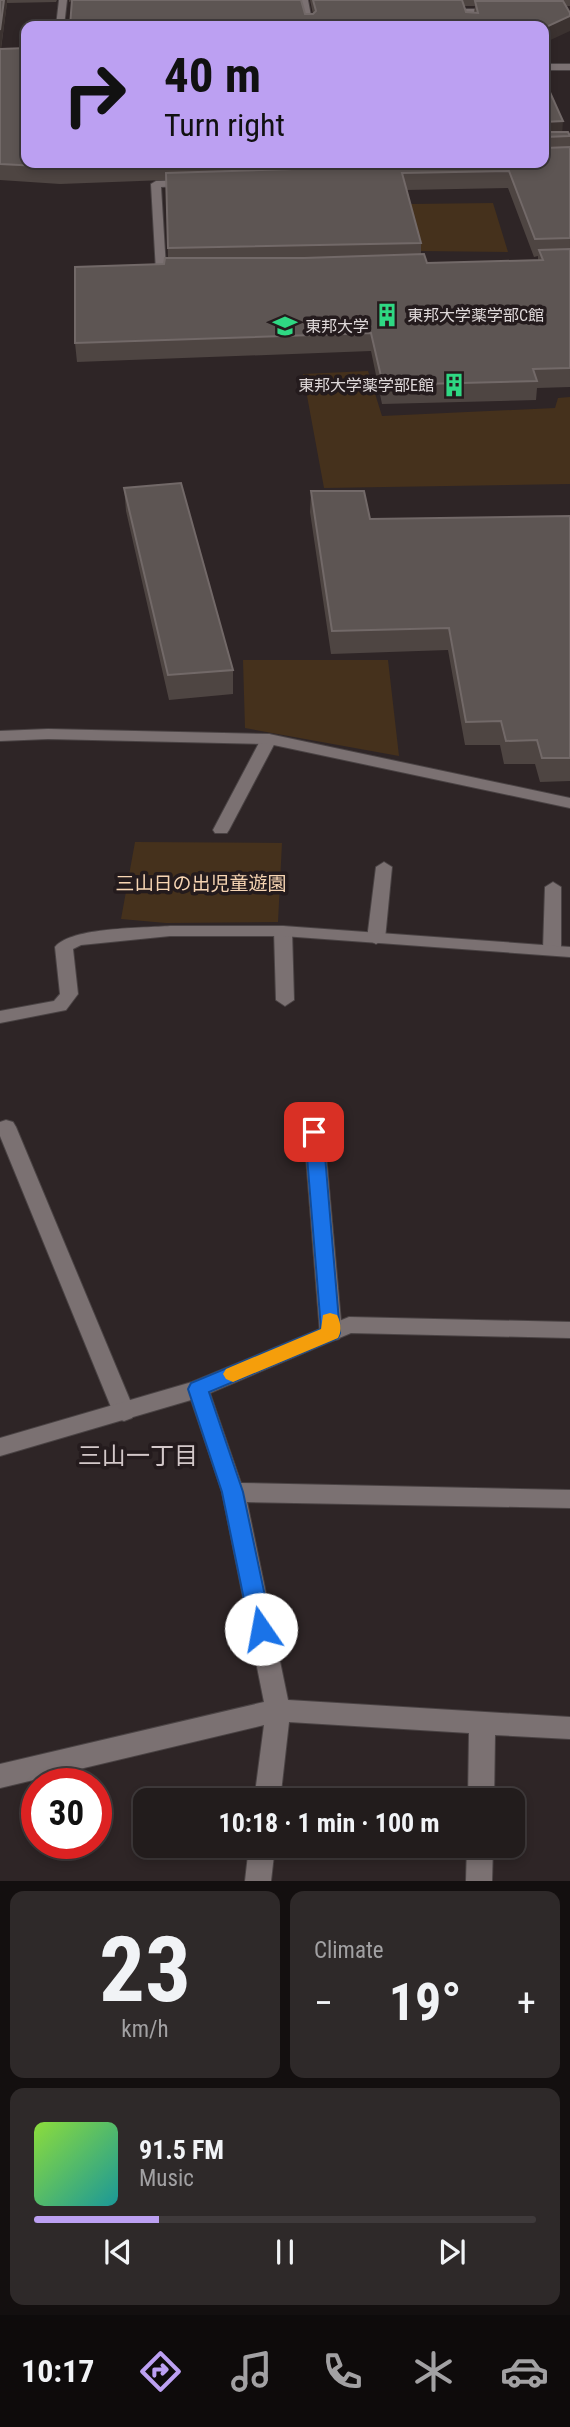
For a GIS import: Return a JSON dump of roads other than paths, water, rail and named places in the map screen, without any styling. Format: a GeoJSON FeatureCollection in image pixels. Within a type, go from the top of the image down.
{"type":"FeatureCollection","features":[{"type":"Feature","properties":{"kind":"street"},"geometry":{"type":"LineString","coordinates":[[61,21],[63,0]]}},
{"type":"Feature","properties":{"kind":"street"},"geometry":{"type":"LineString","coordinates":[[304,0],[308,21]]}},
{"type":"Feature","properties":{"kind":"street"},"geometry":{"type":"LineString","coordinates":[[461,0],[470,21]]}},
{"type":"Feature","properties":{"kind":"street"},"geometry":{"type":"LineString","coordinates":[[466,11],[505,11]]}},
{"type":"Feature","properties":{"kind":"street"},"geometry":{"type":"LineString","coordinates":[[549,67],[570,66]]}},
{"type":"Feature","properties":{"kind":"street"},"geometry":{"type":"LineString","coordinates":[[275,181],[288,179],[285,168]]}},
{"type":"Feature","properties":{"kind":"street"},"geometry":{"type":"LineString","coordinates":[[187,271],[161,271],[156,184],[196,183]]}},
{"type":"Feature","properties":{"kind":"street"},"geometry":{"type":"LineString","coordinates":[[0,736],[48,734],[269,739],[570,803]]}},
{"type":"Feature","properties":{"kind":"street"},"geometry":{"type":"LineString","coordinates":[[221,830],[269,739]]}},
{"type":"Feature","properties":{"kind":"street"},"geometry":{"type":"LineString","coordinates":[[376,939],[384,867]]}},
{"type":"Feature","properties":{"kind":"street"},"geometry":{"type":"LineString","coordinates":[[0,1017],[60,1006],[69,994],[64,947],[77,940],[170,931],[283,931],[561,951],[553,887]]}},
{"type":"Feature","properties":{"kind":"street"},"geometry":{"type":"LineString","coordinates":[[283,931],[285,1000]]}},
{"type":"Feature","properties":{"kind":"street"},"geometry":{"type":"LineString","coordinates":[[6,1127],[124,1412]]}},
{"type":"Feature","properties":{"kind":"street"},"geometry":{"type":"LineString","coordinates":[[314,1132],[331,1333]]}},
{"type":"Feature","properties":{"kind":"street"},"geometry":{"type":"LineString","coordinates":[[0,1447],[198,1389],[349,1325],[570,1330]]}},
{"type":"Feature","properties":{"kind":"street"},"geometry":{"type":"LineString","coordinates":[[198,1389],[233,1492],[278,1710],[269,1788]]}},
{"type":"Feature","properties":{"kind":"street"},"geometry":{"type":"LineString","coordinates":[[233,1492],[570,1499]]}},
{"type":"Feature","properties":{"kind":"street"},"geometry":{"type":"LineString","coordinates":[[0,1776],[278,1710],[570,1728]]}},
{"type":"Feature","properties":{"kind":"street"},"geometry":{"type":"LineString","coordinates":[[481,1788],[482,1722]]}},
{"type":"Feature","properties":{"kind":"street"},"geometry":{"type":"LineString","coordinates":[[258,1881],[261,1858]]}},
{"type":"Feature","properties":{"kind":"street"},"geometry":{"type":"LineString","coordinates":[[479,1881],[480,1858]]}},
{"type":"Feature","properties":{"kind":"place","name":"東邦大学薬学部C館"},"geometry":{"type":"Point","coordinates":[387,315]}},
{"type":"Feature","properties":{"kind":"place","name":"東邦大学"},"geometry":{"type":"Point","coordinates":[285,326]}},
{"type":"Feature","properties":{"kind":"place","name":"東邦大学薬学部E館"},"geometry":{"type":"Point","coordinates":[454,385]}},
{"type":"Feature","properties":{"kind":"district","name":"三山一丁目"},"geometry":{"type":"Point","coordinates":[138,1456]}},
{"type":"Feature","properties":{"kind":"park label","name":"三山日の出児童遊園"},"geometry":{"type":"Point","coordinates":[201,883]}}]}
